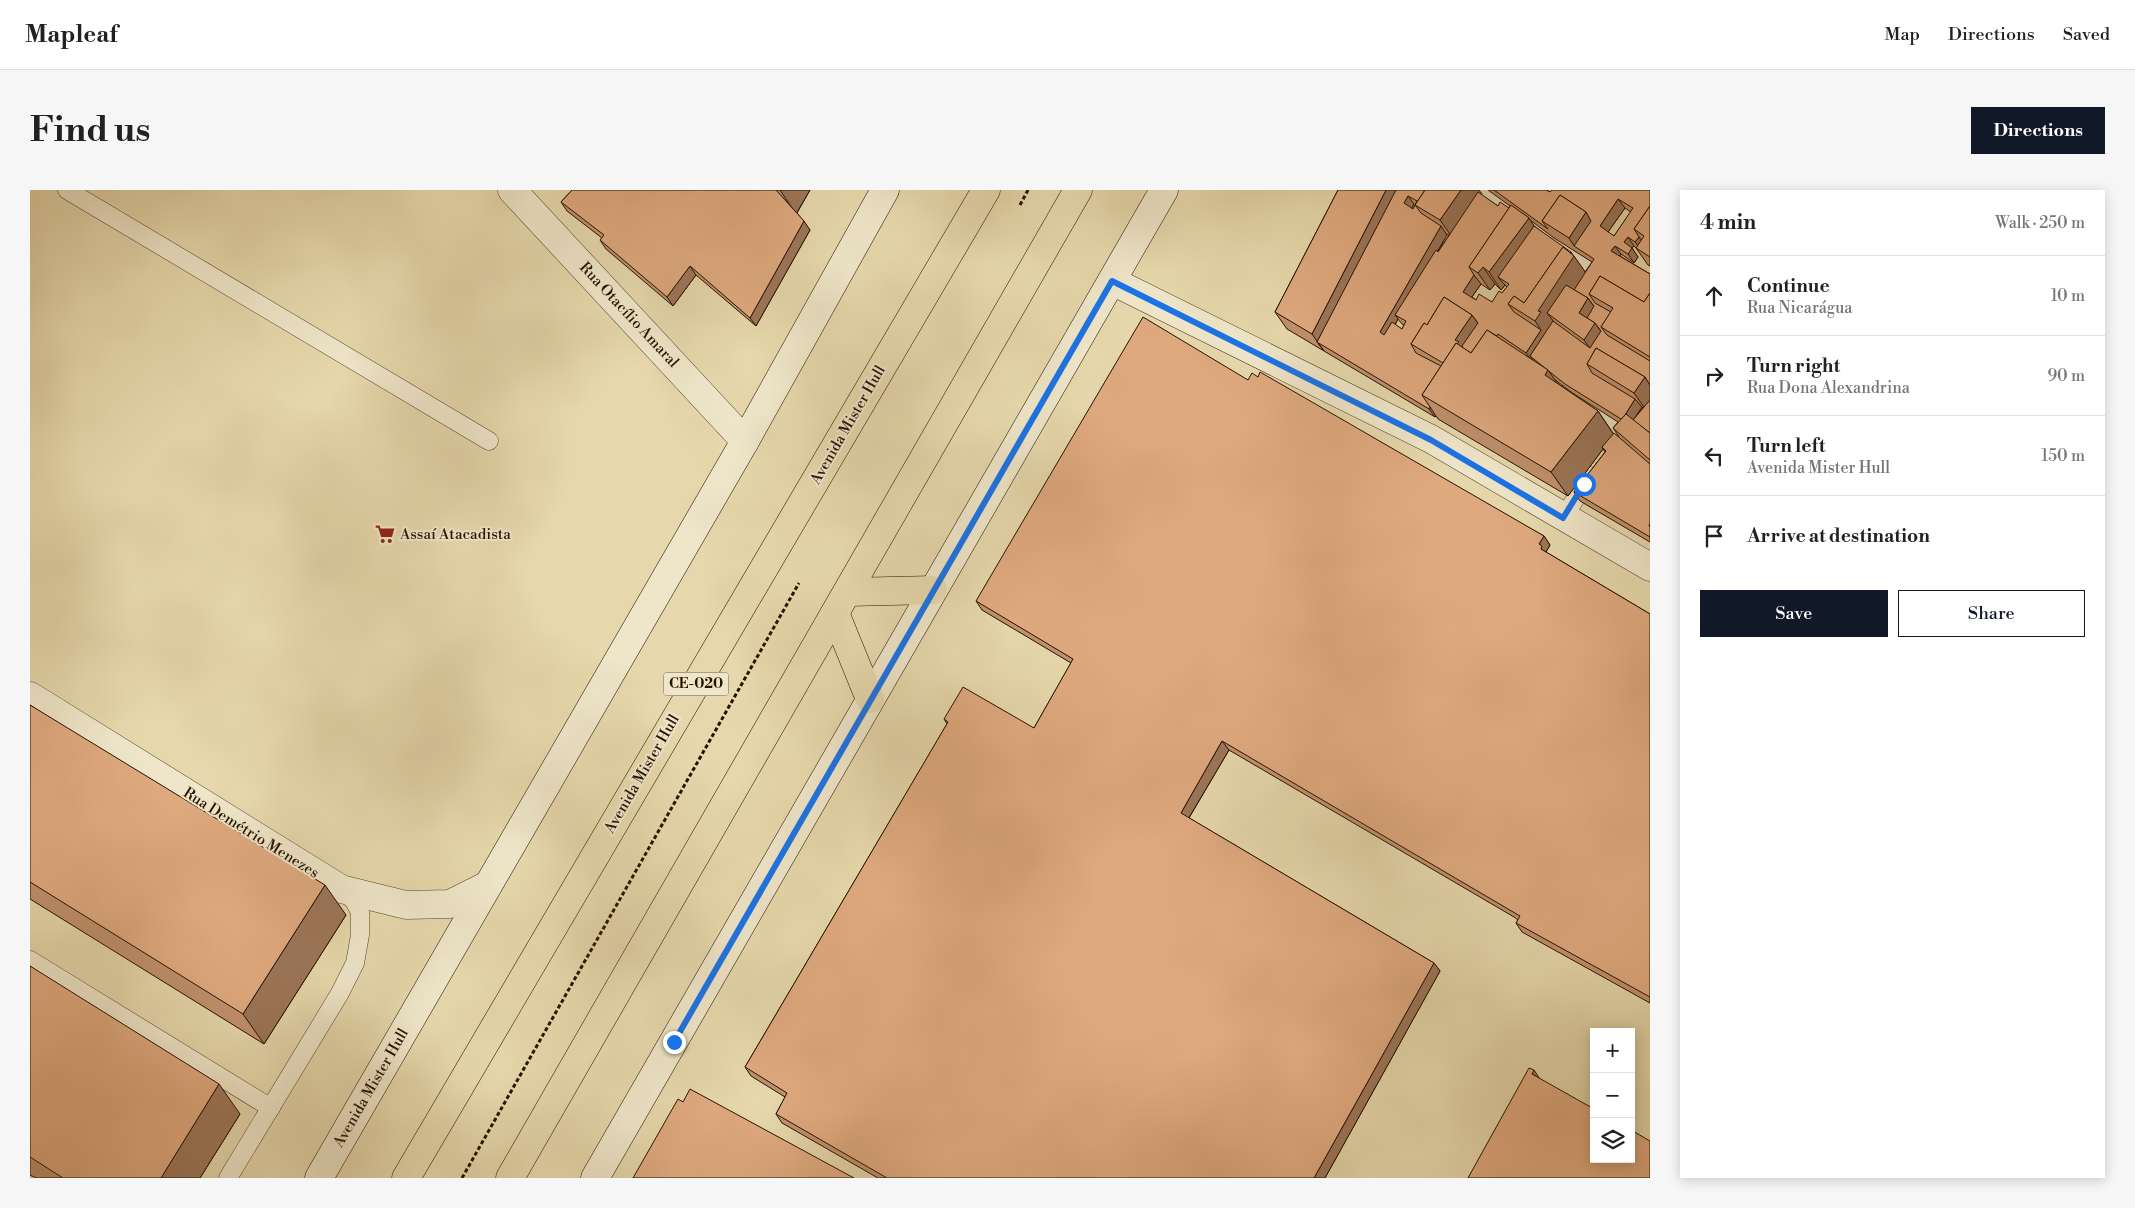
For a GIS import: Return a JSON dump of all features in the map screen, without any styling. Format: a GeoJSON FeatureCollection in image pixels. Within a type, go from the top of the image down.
{"type":"FeatureCollection","features":[{"type":"Feature","properties":{"kind":"highway","name":"Avenida Mister Hull"},"geometry":{"type":"LineString","coordinates":[[406,1178],[986,190]]}},
{"type":"Feature","properties":{"kind":"highway"},"geometry":{"type":"LineString","coordinates":[[510,1178],[1078,190]]}},
{"type":"Feature","properties":{"kind":"highway"},"geometry":{"type":"LineString","coordinates":[[841,603],[933,590]]}},
{"type":"Feature","properties":{"kind":"highway"},"geometry":{"type":"LineString","coordinates":[[841,603],[870,699]]}},
{"type":"Feature","properties":{"kind":"main road","name":"Rua Otacílio Amaral"},"geometry":{"type":"LineString","coordinates":[[512,190],[745,441]]}},
{"type":"Feature","properties":{"kind":"main road","name":"Avenida Mister Hull"},"geometry":{"type":"LineString","coordinates":[[319,1178],[745,441],[885,190]]}},
{"type":"Feature","properties":{"kind":"main road"},"geometry":{"type":"LineString","coordinates":[[595,1178],[1164,190]]}},
{"type":"Feature","properties":{"kind":"main road"},"geometry":{"type":"LineString","coordinates":[[1112,281],[1431,440],[1650,567]]}},
{"type":"Feature","properties":{"kind":"main road","name":"Rua Demétrio Menezes"},"geometry":{"type":"LineString","coordinates":[[30,696],[341,889],[406,904],[450,904],[488,885]]}},
{"type":"Feature","properties":{"kind":"lane"},"geometry":{"type":"LineString","coordinates":[[67,190],[489,441]]}},
{"type":"Feature","properties":{"kind":"lane"},"geometry":{"type":"LineString","coordinates":[[1474,208],[1484,191],[1591,266],[1593,271],[1577,295]]}},
{"type":"Feature","properties":{"kind":"lane"},"geometry":{"type":"LineString","coordinates":[[1574,399],[1627,434]]}},
{"type":"Feature","properties":{"kind":"lane"},"geometry":{"type":"LineString","coordinates":[[1563,518],[1584,484],[1602,460]]}},
{"type":"Feature","properties":{"kind":"lane"},"geometry":{"type":"LineString","coordinates":[[228,1178],[340,993],[355,963],[360,935],[360,912],[354,901],[341,889]]}},
{"type":"Feature","properties":{"kind":"lane"},"geometry":{"type":"LineString","coordinates":[[30,960],[271,1108]]}},
{"type":"Feature","properties":{"kind":"path"},"geometry":{"type":"LineString","coordinates":[[1018,207],[1028,190]]}},
{"type":"Feature","properties":{"kind":"path"},"geometry":{"type":"LineString","coordinates":[[462,1178],[803,576]]}},
{"type":"Feature","properties":{"kind":"building"},"geometry":{"type":"Polygon","coordinates":[[[572,190],[776,190],[804,221],[750,318],[690,266],[667,297],[600,240],[604,235],[561,202],[572,190]]]}},
{"type":"Feature","properties":{"kind":"building"},"geometry":{"type":"Polygon","coordinates":[[[1338,190],[1386,190],[1312,334],[1275,312],[1338,190]]]}},
{"type":"Feature","properties":{"kind":"building"},"geometry":{"type":"Polygon","coordinates":[[[1396,190],[1425,190],[1415,205],[1421,213],[1441,226],[1380,332],[1384,335],[1392,322],[1402,329],[1406,321],[1395,315],[1436,250],[1438,252],[1478,192],[1498,206],[1500,202],[1509,208],[1469,267],[1474,275],[1463,292],[1476,300],[1479,294],[1492,302],[1499,291],[1502,293],[1509,284],[1498,277],[1534,226],[1571,252],[1563,247],[1524,303],[1514,296],[1508,304],[1514,312],[1541,330],[1526,353],[1498,334],[1497,336],[1487,330],[1471,353],[1463,348],[1462,346],[1478,323],[1472,315],[1444,297],[1427,325],[1424,323],[1411,344],[1416,353],[1441,366],[1422,395],[1430,407],[1429,409],[1317,342],[1396,190]],[[1408,196],[1404,203],[1413,209],[1417,201],[1408,196]]]}},
{"type":"Feature","properties":{"kind":"building"},"geometry":{"type":"Polygon","coordinates":[[[1425,190],[1461,190],[1440,220],[1415,205],[1425,190]]]}},
{"type":"Feature","properties":{"kind":"building"},"geometry":{"type":"Polygon","coordinates":[[[1494,190],[1546,190],[1550,192],[1552,190],[1650,190],[1650,206],[1634,229],[1639,237],[1635,242],[1628,237],[1624,242],[1632,248],[1628,254],[1615,246],[1611,251],[1650,274],[1650,293],[1644,302],[1600,276],[1589,294],[1595,303],[1611,312],[1601,327],[1607,335],[1650,361],[1650,385],[1645,377],[1596,348],[1587,364],[1592,373],[1635,399],[1621,419],[1565,384],[1530,356],[1553,321],[1590,348],[1601,331],[1595,323],[1587,318],[1594,306],[1588,298],[1574,290],[1594,259],[1574,246],[1591,221],[1586,212],[1560,195],[1542,221],[1548,229],[1494,190]],[[1618,199],[1600,226],[1614,236],[1633,208],[1618,199]]]}},
{"type":"Feature","properties":{"kind":"building"},"geometry":{"type":"Polygon","coordinates":[[[1560,195],[1586,212],[1569,238],[1542,221],[1560,195]]]}},
{"type":"Feature","properties":{"kind":"building"},"geometry":{"type":"Polygon","coordinates":[[[1511,205],[1529,218],[1489,272],[1483,267],[1478,273],[1469,267],[1511,205]]]}},
{"type":"Feature","properties":{"kind":"building"},"geometry":{"type":"Polygon","coordinates":[[[1650,206],[1650,257],[1636,248],[1644,236],[1634,229],[1650,206]]]}},
{"type":"Feature","properties":{"kind":"building"},"geometry":{"type":"Polygon","coordinates":[[[1563,247],[1574,256],[1538,311],[1541,312],[1535,321],[1508,304],[1514,296],[1524,303],[1563,247]]]}},
{"type":"Feature","properties":{"kind":"building"},"geometry":{"type":"Polygon","coordinates":[[[1600,276],[1644,302],[1650,293],[1650,357],[1601,327],[1613,308],[1589,294],[1600,276]]]}},
{"type":"Feature","properties":{"kind":"building"},"geometry":{"type":"Polygon","coordinates":[[[1566,285],[1588,298],[1579,313],[1595,323],[1584,340],[1547,313],[1566,285]]]}},
{"type":"Feature","properties":{"kind":"building"},"geometry":{"type":"Polygon","coordinates":[[[1444,297],[1472,315],[1455,340],[1459,342],[1456,343],[1443,363],[1411,344],[1424,323],[1427,325],[1444,297]]]}},
{"type":"Feature","properties":{"kind":"building"},"geometry":{"type":"Polygon","coordinates":[[[1143,317],[1248,380],[1252,373],[1258,377],[1260,372],[1544,536],[1539,544],[1542,546],[1541,549],[1650,614],[1650,997],[1516,923],[1520,916],[1222,741],[1181,813],[1434,963],[1314,1178],[887,1178],[776,1114],[787,1093],[745,1067],[948,722],[944,719],[963,687],[1034,728],[1073,659],[976,601],[1143,317]]]}},
{"type":"Feature","properties":{"kind":"building"},"geometry":{"type":"Polygon","coordinates":[[[1487,330],[1548,370],[1545,375],[1598,411],[1551,472],[1422,395],[1456,343],[1471,353],[1487,330]]]}},
{"type":"Feature","properties":{"kind":"building"},"geometry":{"type":"Polygon","coordinates":[[[1596,348],[1645,377],[1634,393],[1587,364],[1596,348]]]}},
{"type":"Feature","properties":{"kind":"building"},"geometry":{"type":"Polygon","coordinates":[[[1650,400],[1650,433],[1633,420],[1650,400]]]}},
{"type":"Feature","properties":{"kind":"building"},"geometry":{"type":"Polygon","coordinates":[[[1626,414],[1650,433],[1650,460],[1613,428],[1626,414]]]}},
{"type":"Feature","properties":{"kind":"building"},"geometry":{"type":"Polygon","coordinates":[[[1614,433],[1650,464],[1650,537],[1574,492],[1606,451],[1602,447],[1614,433]]]}},
{"type":"Feature","properties":{"kind":"building"},"geometry":{"type":"Polygon","coordinates":[[[30,705],[325,885],[243,1014],[30,882],[30,705]]]}},
{"type":"Feature","properties":{"kind":"building"},"geometry":{"type":"Polygon","coordinates":[[[30,966],[219,1084],[161,1178],[63,1178],[30,1157],[30,966]]]}},
{"type":"Feature","properties":{"kind":"building"},"geometry":{"type":"Polygon","coordinates":[[[1529,1068],[1534,1070],[1532,1074],[1590,1107],[1590,1163],[1635,1163],[1635,1132],[1650,1141],[1650,1178],[1468,1178],[1529,1068]]]}},
{"type":"Feature","properties":{"kind":"building"},"geometry":{"type":"Polygon","coordinates":[[[690,1089],[854,1178],[633,1178],[678,1099],[683,1102],[690,1089]]]}},
{"type":"Feature","properties":{"kind":"place","name":"Assaí Atacadista"},"geometry":{"type":"Point","coordinates":[385,534]}},
{"type":"Feature","properties":{"kind":"route"},"geometry":{"type":"LineString","coordinates":[[674,1042],[1112,281],[1431,440],[1563,518],[1584,484]]}}]}
